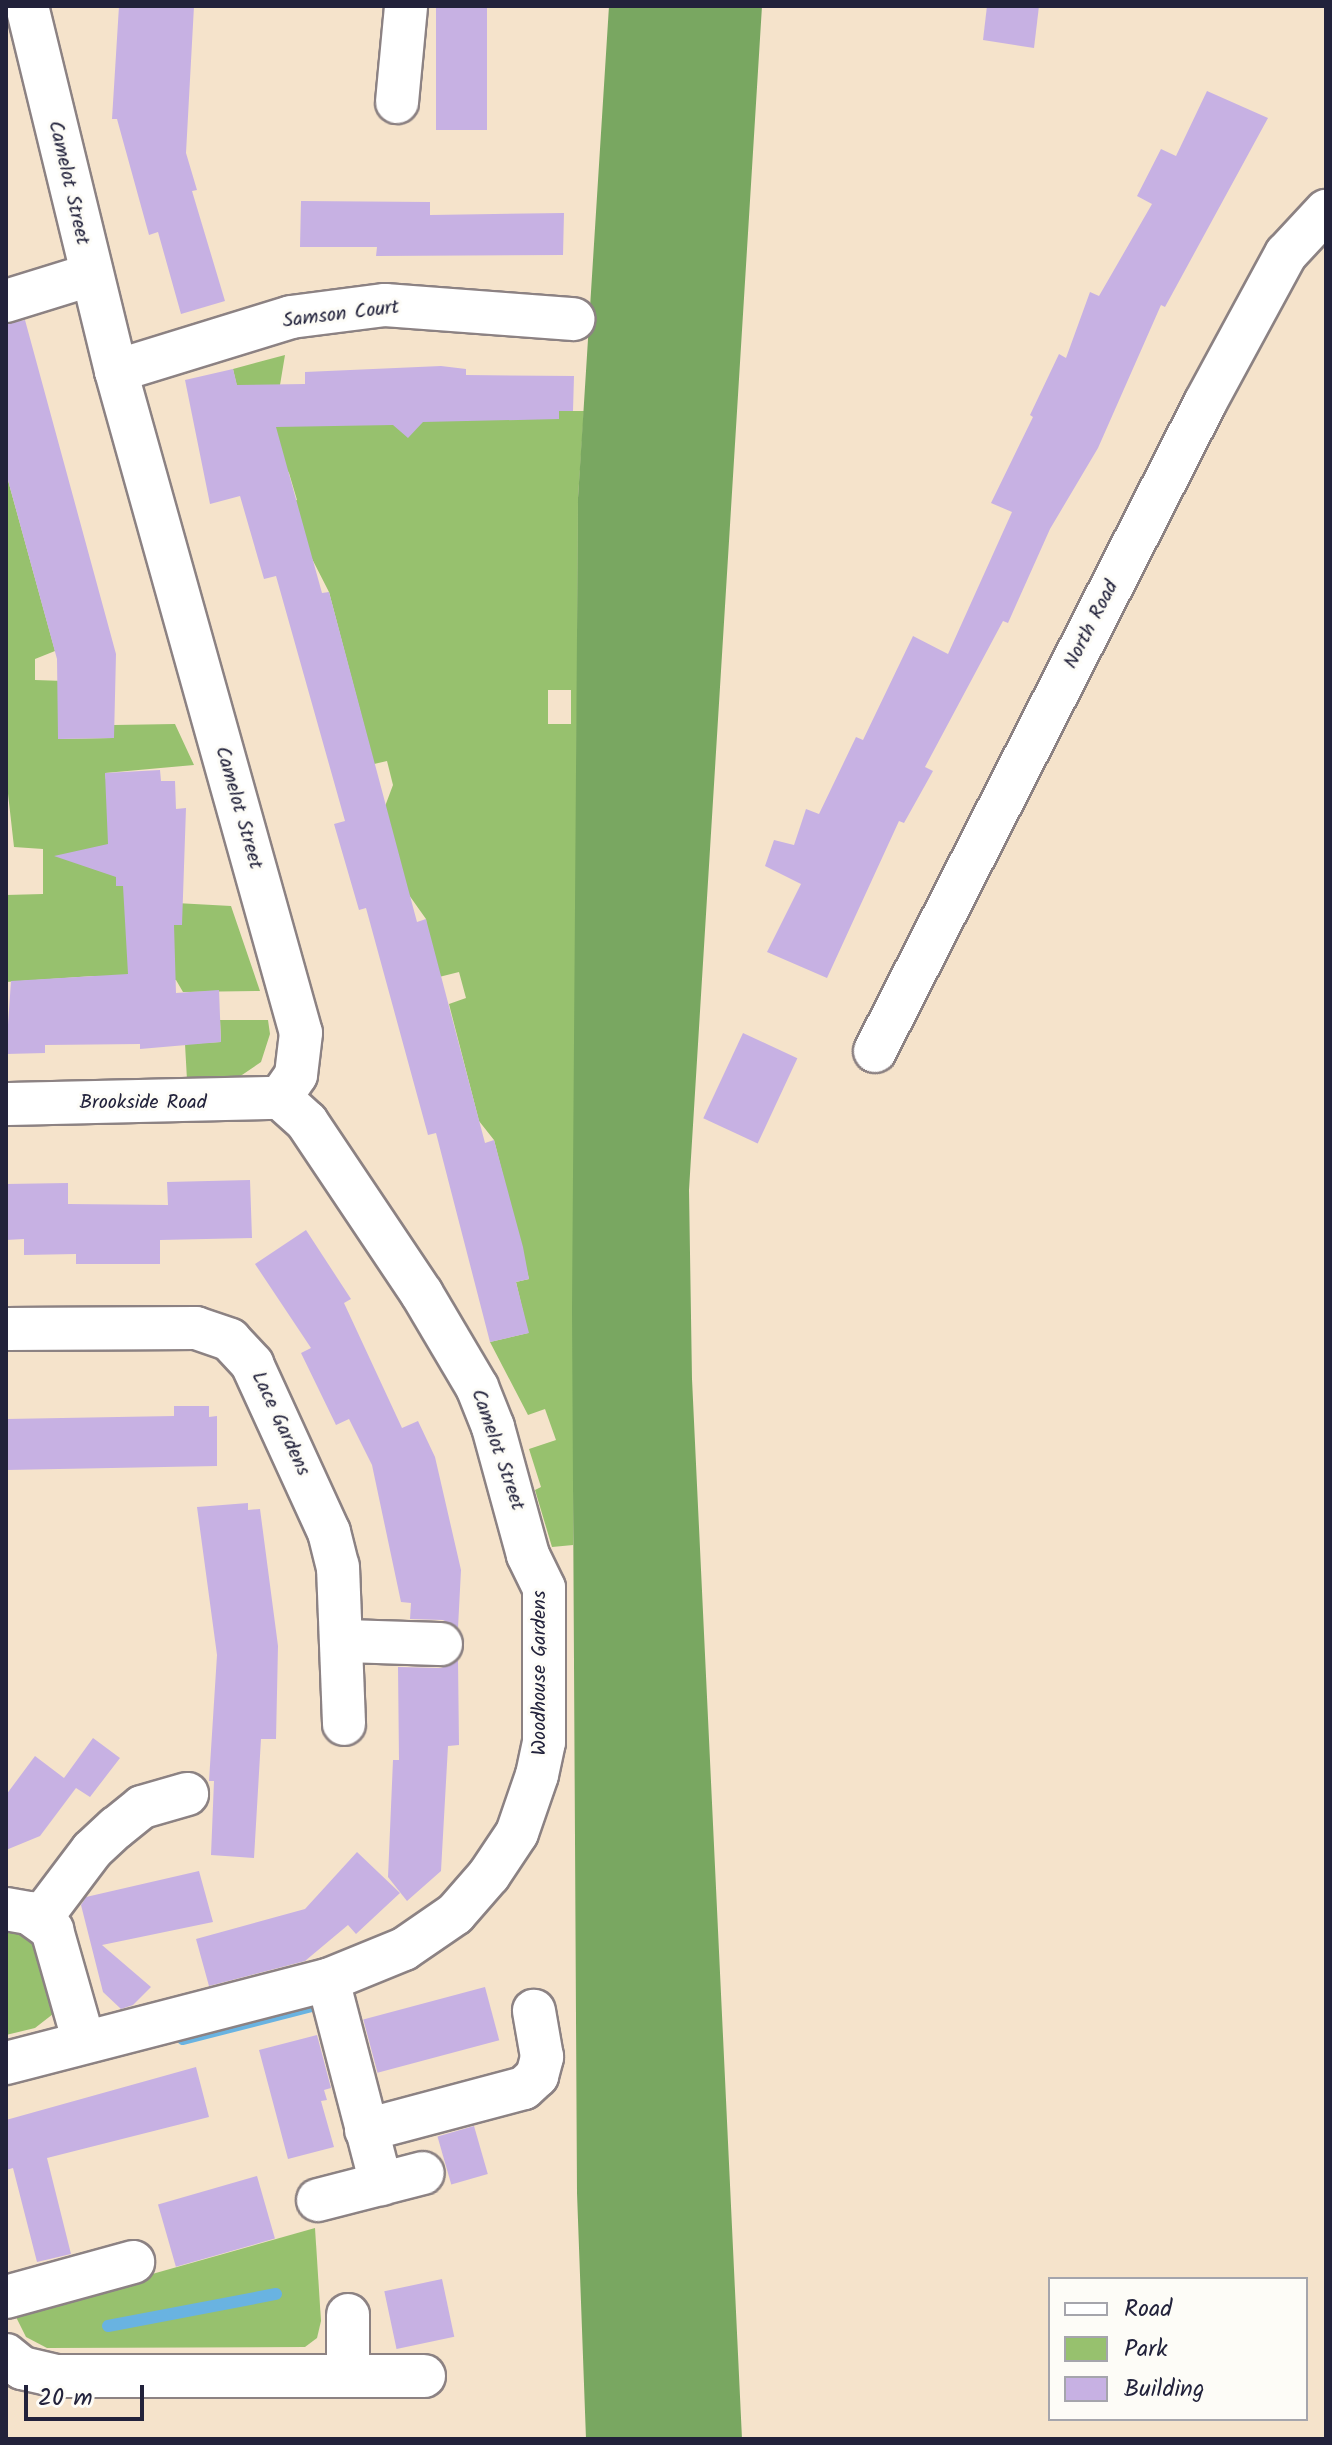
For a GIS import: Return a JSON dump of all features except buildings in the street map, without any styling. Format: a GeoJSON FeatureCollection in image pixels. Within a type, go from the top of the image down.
{"type":"FeatureCollection","features":[{"type":"Feature","properties":{"kind":"street","name":"Camelot Street"},"geometry":{"type":"LineString","coordinates":[[27,6],[90,275],[301,1033],[296,1075],[280,1098],[307,1122],[477,1387],[512,1485],[528,1555]]}},
{"type":"Feature","properties":{"kind":"street"},"geometry":{"type":"LineString","coordinates":[[397,102],[406,6]]}},
{"type":"Feature","properties":{"kind":"street","name":"North Road"},"geometry":{"type":"LineString","coordinates":[[875,1051],[1205,403],[1286,254],[1326,211]]}},
{"type":"Feature","properties":{"kind":"street"},"geometry":{"type":"LineString","coordinates":[[6,301],[90,275]]}},
{"type":"Feature","properties":{"kind":"street","name":"Samson Court"},"geometry":{"type":"LineString","coordinates":[[116,371],[291,317],[385,305],[573,319]]}},
{"type":"Feature","properties":{"kind":"street","name":"Brookside Road"},"geometry":{"type":"LineString","coordinates":[[6,1104],[280,1098]]}},
{"type":"Feature","properties":{"kind":"street","name":"Lace Gardens"},"geometry":{"type":"LineString","coordinates":[[6,1329],[196,1328],[230,1340],[252,1364],[329,1532],[338,1567],[344,1641],[344,1724]]}},
{"type":"Feature","properties":{"kind":"street","name":"Woodhouse Gardens"},"geometry":{"type":"LineString","coordinates":[[6,2063],[328,1980],[404,1949],[455,1914],[517,1833],[544,1742],[544,1588],[528,1555]]}},
{"type":"Feature","properties":{"kind":"street"},"geometry":{"type":"LineString","coordinates":[[344,1641],[441,1644]]}},
{"type":"Feature","properties":{"kind":"street"},"geometry":{"type":"LineString","coordinates":[[84,2042],[58,1941],[23,1914],[142,1807],[187,1794]]}},
{"type":"Feature","properties":{"kind":"street"},"geometry":{"type":"LineString","coordinates":[[328,1980],[381,2184]]}},
{"type":"Feature","properties":{"kind":"street"},"geometry":{"type":"LineString","coordinates":[[366,2130],[524,2088],[537,2076],[542,2057],[534,2011]]}},
{"type":"Feature","properties":{"kind":"street"},"geometry":{"type":"LineString","coordinates":[[318,2200],[423,2173]]}},
{"type":"Feature","properties":{"kind":"street"},"geometry":{"type":"LineString","coordinates":[[17,2294],[133,2262]]}},
{"type":"Feature","properties":{"kind":"street"},"geometry":{"type":"LineString","coordinates":[[348,2315],[348,2375]]}},
{"type":"Feature","properties":{"kind":"street"},"geometry":{"type":"LineString","coordinates":[[6,2355],[22,2368],[56,2376],[424,2376]]}},
{"type":"Feature","properties":{"kind":"green space"},"geometry":{"type":"Polygon","coordinates":[[[609,6],[762,6],[689,1190],[692,1379],[742,2439],[586,2439],[577,2193],[572,1310],[578,498],[609,6]]]}},
{"type":"Feature","properties":{"kind":"green space"},"geometry":{"type":"Polygon","coordinates":[[[285,355],[280,385],[419,418],[558,419],[559,411],[584,411],[578,498],[573,1545],[552,1547],[535,1490],[541,1487],[529,1449],[556,1440],[545,1409],[528,1415],[490,1342],[528,1333],[516,1282],[529,1279],[494,1140],[479,1121],[449,1004],[466,998],[459,972],[431,979],[426,919],[409,895],[384,809],[393,785],[387,761],[374,764],[329,592],[284,504],[297,500],[289,473],[240,400],[233,369],[285,355]],[[548,690],[548,724],[571,724],[571,690],[548,690]]]}},
{"type":"Feature","properties":{"kind":"green space"},"geometry":{"type":"Polygon","coordinates":[[[6,473],[55,651],[35,659],[35,680],[64,681],[58,739],[113,738],[114,725],[175,724],[194,765],[105,773],[116,846],[86,852],[116,870],[116,886],[182,885],[176,903],[231,906],[260,991],[183,992],[176,980],[97,980],[94,976],[6,982],[6,895],[43,894],[43,849],[14,847],[6,776],[6,473]]]}},
{"type":"Feature","properties":{"kind":"green space"},"geometry":{"type":"Polygon","coordinates":[[[220,1020],[268,1020],[270,1034],[261,1062],[239,1077],[187,1080],[185,1044],[221,1042],[220,1020]]]}},
{"type":"Feature","properties":{"kind":"green space"},"geometry":{"type":"Polygon","coordinates":[[[6,1925],[28,1927],[55,1998],[53,2014],[35,2028],[6,2035],[6,1925]]]}},
{"type":"Feature","properties":{"kind":"green space"},"geometry":{"type":"Polygon","coordinates":[[[315,2228],[321,2321],[317,2338],[305,2347],[47,2348],[26,2337],[14,2313],[315,2228]]]}},
{"type":"Feature","properties":{"kind":"waterway"},"geometry":{"type":"LineString","coordinates":[[183,2039],[315,2005]]}},
{"type":"Feature","properties":{"kind":"waterway"},"geometry":{"type":"LineString","coordinates":[[108,2326],[276,2294]]}}]}
